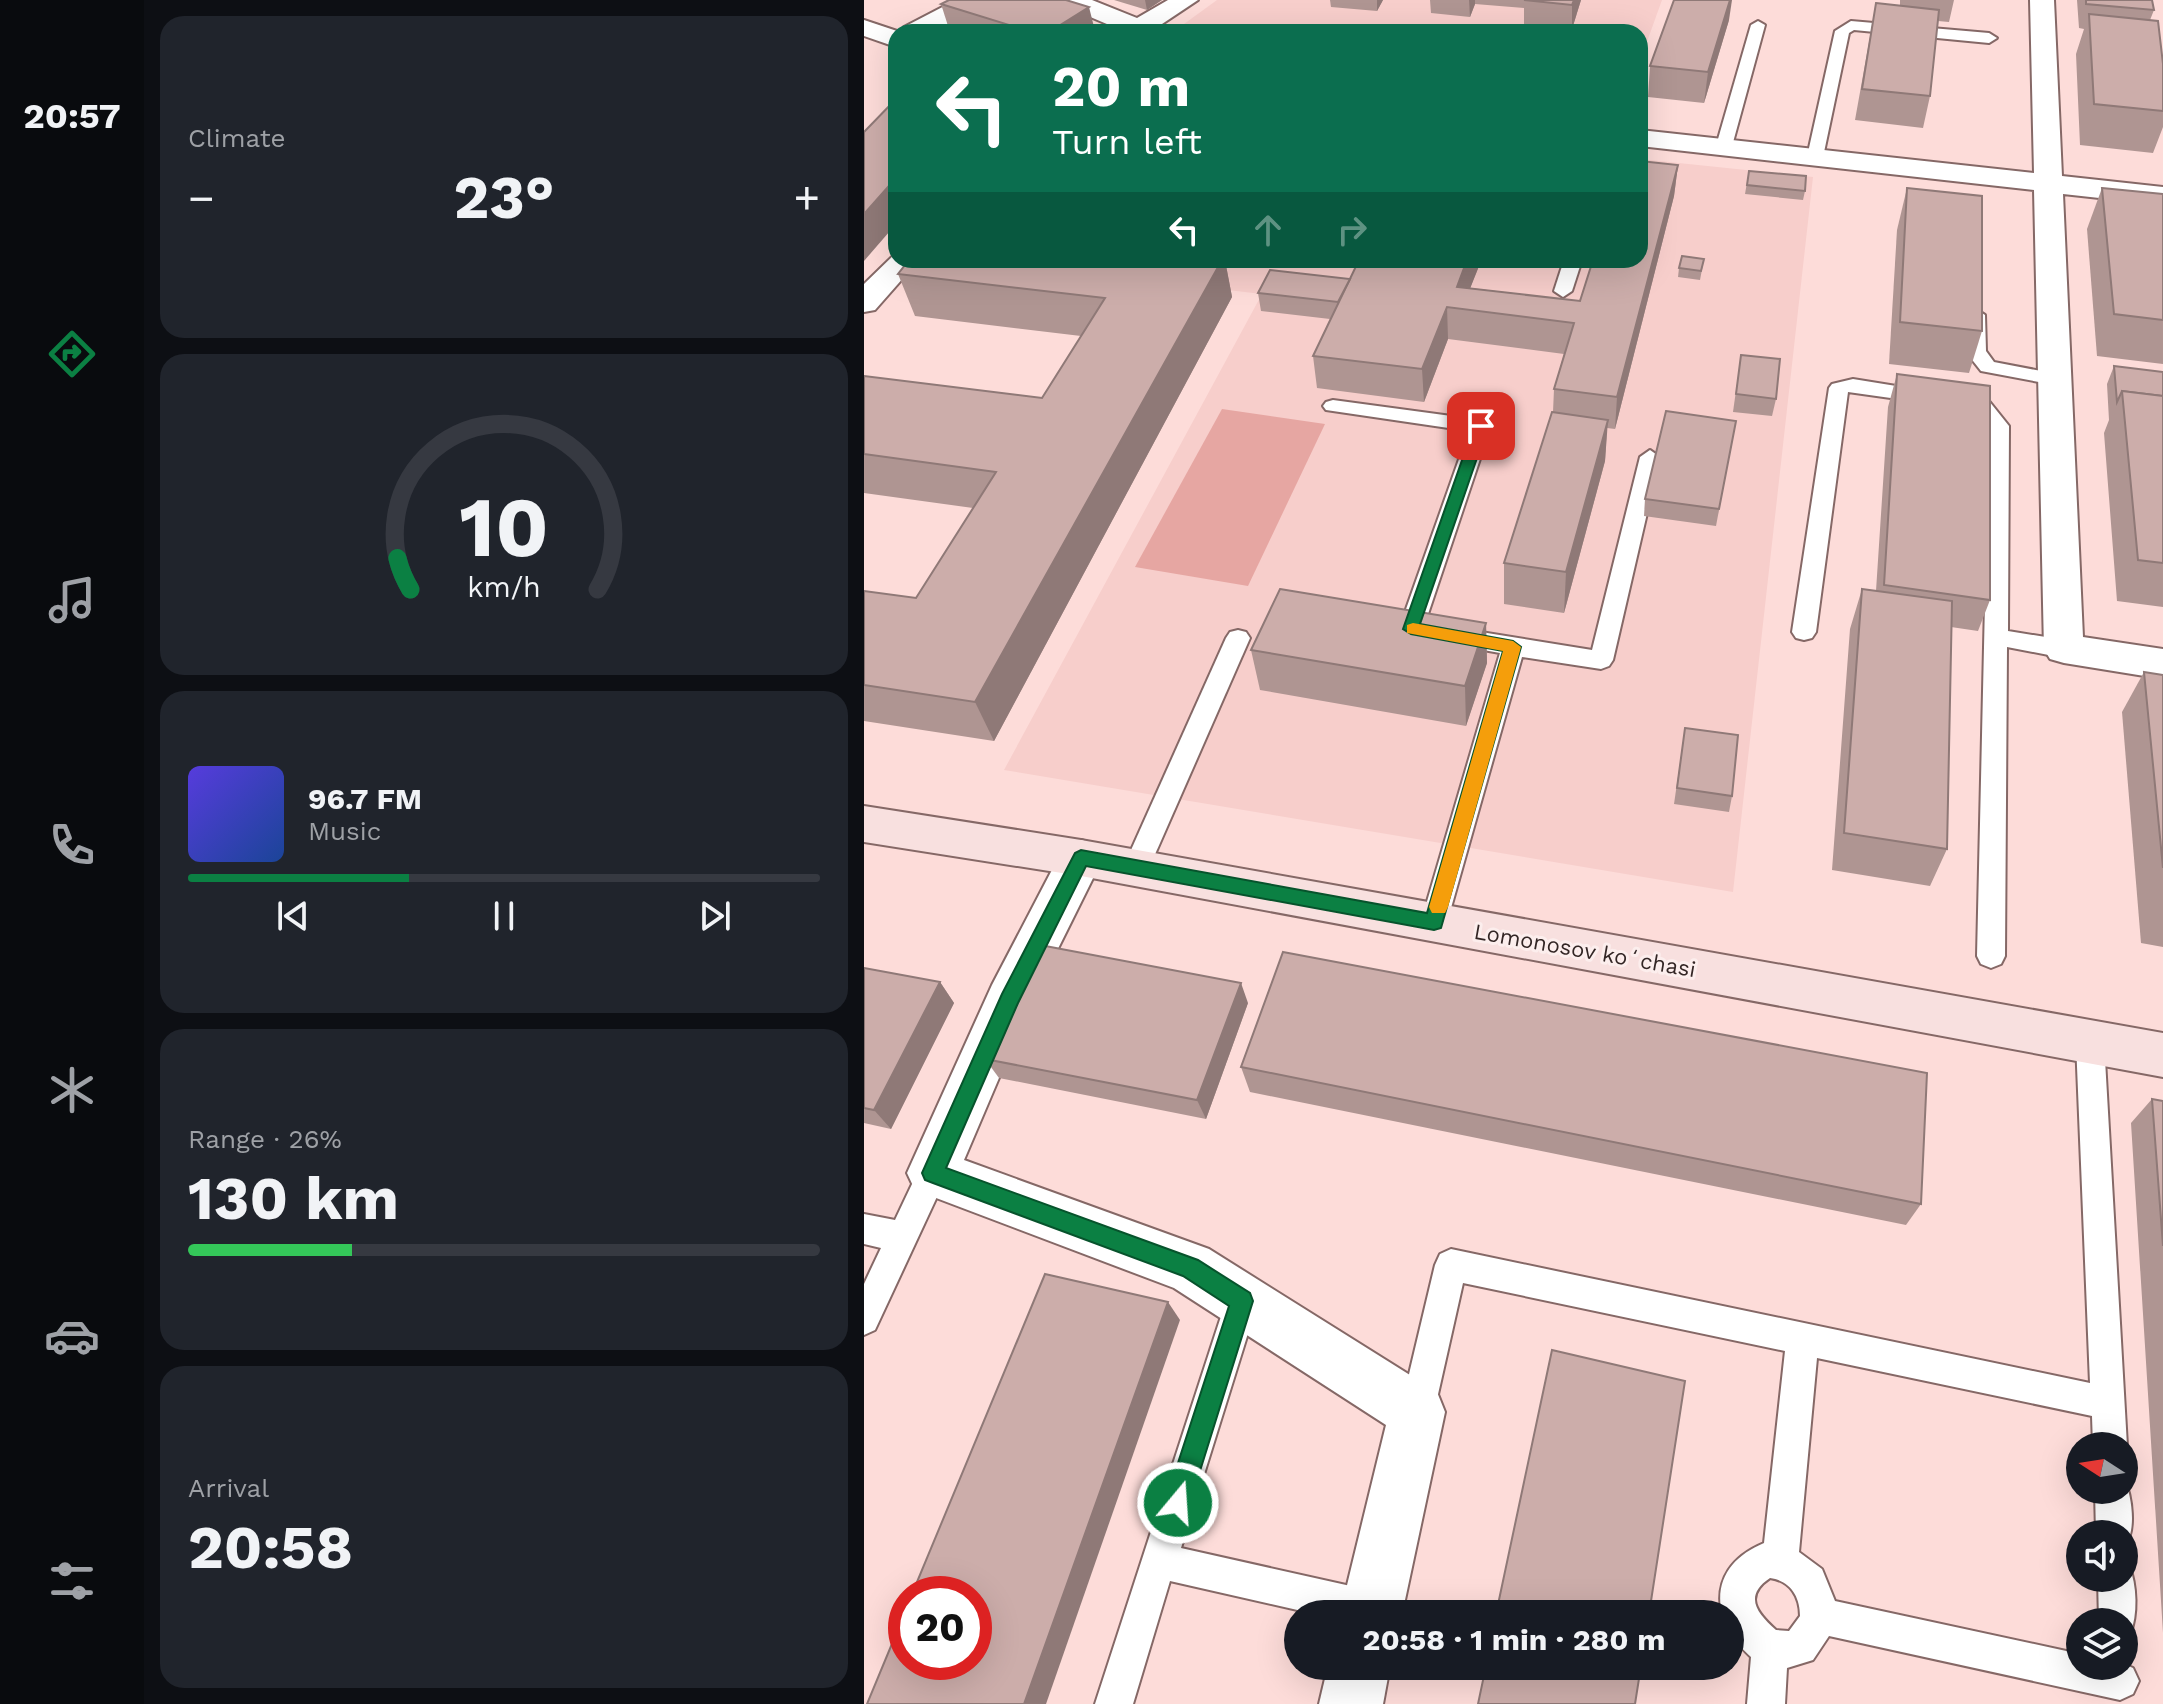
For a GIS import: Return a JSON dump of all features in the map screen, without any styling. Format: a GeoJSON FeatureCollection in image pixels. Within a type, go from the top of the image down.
{"type":"FeatureCollection","features":[{"type":"Feature","properties":{"kind":"street"},"geometry":{"type":"LineString","coordinates":[[928,24],[975,0]]}},
{"type":"Feature","properties":{"kind":"street"},"geometry":{"type":"LineString","coordinates":[[1071,0],[1123,24]]}},
{"type":"Feature","properties":{"kind":"street"},"geometry":{"type":"LineString","coordinates":[[1146,24],[1186,0]]}},
{"type":"Feature","properties":{"kind":"street"},"geometry":{"type":"LineString","coordinates":[[2042,0],[2064,649],[2163,664]]}},
{"type":"Feature","properties":{"kind":"street"},"geometry":{"type":"LineString","coordinates":[[864,28],[888,36]]}},
{"type":"Feature","properties":{"kind":"street"},"geometry":{"type":"LineString","coordinates":[[1648,139],[1815,157],[1976,182],[2049,183],[2163,196]]}},
{"type":"Feature","properties":{"kind":"street"},"geometry":{"type":"LineString","coordinates":[[864,303],[897,268]]}},
{"type":"Feature","properties":{"kind":"street","name":"Lomonosov koʻchasi"},"geometry":{"type":"LineString","coordinates":[[864,824],[1081,858],[2163,1055]]}},
{"type":"Feature","properties":{"kind":"street"},"geometry":{"type":"LineString","coordinates":[[1081,858],[1009,1000],[933,1173],[1190,1268],[1417,1412],[1375,1600]]}},
{"type":"Feature","properties":{"kind":"street"},"geometry":{"type":"LineString","coordinates":[[1351,1704],[1357,1680]]}},
{"type":"Feature","properties":{"kind":"lane"},"geometry":{"type":"LineString","coordinates":[[1724,146],[1758,25]]}},
{"type":"Feature","properties":{"kind":"lane"},"geometry":{"type":"LineString","coordinates":[[1815,157],[1842,31],[1851,25],[1989,38]]}},
{"type":"Feature","properties":{"kind":"lane"},"geometry":{"type":"LineString","coordinates":[[1563,291],[1570,268]]}},
{"type":"Feature","properties":{"kind":"lane"},"geometry":{"type":"LineString","coordinates":[[1976,293],[1976,352],[1988,367],[2055,379]]}},
{"type":"Feature","properties":{"kind":"lane"},"geometry":{"type":"LineString","coordinates":[[1804,632],[1839,388],[1853,385],[1982,405],[1999,426],[1991,956]]}},
{"type":"Feature","properties":{"kind":"lane"},"geometry":{"type":"LineString","coordinates":[[1333,406],[1481,426],[1411,629],[1513,647],[1601,660],[1650,457]]}},
{"type":"Feature","properties":{"kind":"lane"},"geometry":{"type":"LineString","coordinates":[[1996,637],[2064,649]]}},
{"type":"Feature","properties":{"kind":"lane"},"geometry":{"type":"LineString","coordinates":[[1136,868],[1238,638]]}},
{"type":"Feature","properties":{"kind":"lane"},"geometry":{"type":"LineString","coordinates":[[1434,922],[1513,647]]}},
{"type":"Feature","properties":{"kind":"lane"},"geometry":{"type":"LineString","coordinates":[[2090,1042],[2109,1432]]}},
{"type":"Feature","properties":{"kind":"lane"},"geometry":{"type":"LineString","coordinates":[[864,1319],[933,1173]]}},
{"type":"Feature","properties":{"kind":"lane"},"geometry":{"type":"LineString","coordinates":[[864,1229],[903,1237]]}},
{"type":"Feature","properties":{"kind":"lane"},"geometry":{"type":"LineString","coordinates":[[1417,1412],[1451,1265],[2108,1403]]}},
{"type":"Feature","properties":{"kind":"lane"},"geometry":{"type":"LineString","coordinates":[[1114,1704],[1242,1301]]}},
{"type":"Feature","properties":{"kind":"lane"},"geometry":{"type":"LineString","coordinates":[[1780,1560],[1803,1338]]}},
{"type":"Feature","properties":{"kind":"lane"},"geometry":{"type":"LineString","coordinates":[[1780,1560],[1803,1573],[1812,1585],[1818,1615],[1807,1640],[1784,1651],[1770,1648],[1747,1630],[1737,1601],[1739,1587],[1754,1564],[1780,1560]]}},
{"type":"Feature","properties":{"kind":"lane"},"geometry":{"type":"LineString","coordinates":[[1159,1561],[1284,1602]]}},
{"type":"Feature","properties":{"kind":"lane"},"geometry":{"type":"LineString","coordinates":[[1818,1615],[2120,1684]]}},
{"type":"Feature","properties":{"kind":"lane"},"geometry":{"type":"LineString","coordinates":[[1766,1704],[1770,1648]]}},
{"type":"Feature","properties":{"kind":"shaded area"},"geometry":{"type":"Polygon","coordinates":[[[1217,0],[1662,0],[1648,39],[1648,24],[1184,24],[1217,0]]]}},
{"type":"Feature","properties":{"kind":"shaded area"},"geometry":{"type":"Polygon","coordinates":[[[1648,160],[1813,177],[1733,892],[1004,770],[1262,294],[1040,268],[1648,268],[1648,160]]]}},
{"type":"Feature","properties":{"kind":"shaded area"},"geometry":{"type":"Polygon","coordinates":[[[1222,409],[1325,424],[1248,586],[1135,567],[1222,409]]]}},
{"type":"Feature","properties":{"kind":"building"},"geometry":{"type":"Polygon","coordinates":[[[949,0],[1066,0],[1089,7],[1062,24],[1006,24],[941,4],[949,0]]]}},
{"type":"Feature","properties":{"kind":"building"},"geometry":{"type":"Polygon","coordinates":[[[1524,0],[1574,0],[1572,5],[1524,0]]]}},
{"type":"Feature","properties":{"kind":"building"},"geometry":{"type":"Polygon","coordinates":[[[1674,0],[1730,0],[1708,72],[1650,66],[1674,0]]]}},
{"type":"Feature","properties":{"kind":"building"},"geometry":{"type":"Polygon","coordinates":[[[2086,0],[2152,0],[2154,10],[2086,4],[2086,0]]]}},
{"type":"Feature","properties":{"kind":"building"},"geometry":{"type":"Polygon","coordinates":[[[1876,3],[1939,10],[1930,96],[1862,89],[1876,3]]]}},
{"type":"Feature","properties":{"kind":"building"},"geometry":{"type":"Polygon","coordinates":[[[2089,14],[2158,21],[2163,64],[2163,111],[2094,104],[2089,14]]]}},
{"type":"Feature","properties":{"kind":"building"},"geometry":{"type":"Polygon","coordinates":[[[888,107],[888,187],[864,214],[864,132],[888,107]]]}},
{"type":"Feature","properties":{"kind":"building"},"geometry":{"type":"Polygon","coordinates":[[[1648,162],[1678,165],[1617,397],[1554,389],[1574,323],[1447,307],[1422,369],[1313,356],[1355,268],[1464,268],[1457,287],[1580,301],[1590,268],[1648,268],[1648,162]]]}},
{"type":"Feature","properties":{"kind":"building"},"geometry":{"type":"Polygon","coordinates":[[[1749,171],[1806,176],[1805,191],[1747,185],[1749,171]]]}},
{"type":"Feature","properties":{"kind":"building"},"geometry":{"type":"Polygon","coordinates":[[[1907,188],[1982,196],[1982,331],[1900,322],[1907,188]]]}},
{"type":"Feature","properties":{"kind":"building"},"geometry":{"type":"Polygon","coordinates":[[[2102,188],[2163,194],[2163,320],[2114,314],[2102,188]]]}},
{"type":"Feature","properties":{"kind":"building"},"geometry":{"type":"Polygon","coordinates":[[[1682,256],[1704,259],[1701,271],[1679,268],[1682,256]]]}},
{"type":"Feature","properties":{"kind":"building"},"geometry":{"type":"Polygon","coordinates":[[[903,268],[1218,268],[975,702],[864,685],[864,591],[916,598],[996,472],[864,454],[864,376],[1042,398],[1105,298],[898,274],[903,268]]]}},
{"type":"Feature","properties":{"kind":"building"},"geometry":{"type":"Polygon","coordinates":[[[1270,270],[1350,279],[1338,302],[1258,293],[1270,270]]]}},
{"type":"Feature","properties":{"kind":"building"},"geometry":{"type":"Polygon","coordinates":[[[1741,355],[1780,359],[1776,399],[1736,394],[1741,355]]]}},
{"type":"Feature","properties":{"kind":"building"},"geometry":{"type":"Polygon","coordinates":[[[2114,366],[2163,372],[2163,396],[2122,391],[2117,402],[2114,366]]]}},
{"type":"Feature","properties":{"kind":"building"},"geometry":{"type":"Polygon","coordinates":[[[1897,374],[1990,386],[1990,600],[1884,585],[1897,374]]]}},
{"type":"Feature","properties":{"kind":"building"},"geometry":{"type":"Polygon","coordinates":[[[2122,391],[2163,396],[2163,563],[2138,560],[2122,391]]]}},
{"type":"Feature","properties":{"kind":"building"},"geometry":{"type":"Polygon","coordinates":[[[1666,411],[1736,421],[1719,509],[1645,499],[1666,411]]]}},
{"type":"Feature","properties":{"kind":"building"},"geometry":{"type":"Polygon","coordinates":[[[1552,412],[1608,420],[1566,572],[1504,563],[1552,412]]]}},
{"type":"Feature","properties":{"kind":"building"},"geometry":{"type":"Polygon","coordinates":[[[1280,589],[1486,623],[1465,686],[1251,650],[1280,589]]]}},
{"type":"Feature","properties":{"kind":"building"},"geometry":{"type":"Polygon","coordinates":[[[1862,589],[1952,601],[1947,849],[1844,833],[1862,589]]]}},
{"type":"Feature","properties":{"kind":"building"},"geometry":{"type":"Polygon","coordinates":[[[2144,672],[2163,675],[2163,868],[2144,672]]]}},
{"type":"Feature","properties":{"kind":"building"},"geometry":{"type":"Polygon","coordinates":[[[1685,728],[1738,735],[1732,796],[1677,788],[1685,728]]]}},
{"type":"Feature","properties":{"kind":"building"},"geometry":{"type":"Polygon","coordinates":[[[1040,945],[1241,983],[1197,1100],[985,1059],[1040,945]]]}},
{"type":"Feature","properties":{"kind":"building"},"geometry":{"type":"Polygon","coordinates":[[[1283,952],[1927,1073],[1921,1204],[1241,1067],[1283,952]]]}},
{"type":"Feature","properties":{"kind":"building"},"geometry":{"type":"Polygon","coordinates":[[[864,968],[940,982],[874,1110],[864,1108],[864,968]]]}},
{"type":"Feature","properties":{"kind":"building"},"geometry":{"type":"Polygon","coordinates":[[[2152,1099],[2163,1101],[2163,1246],[2152,1099]]]}},
{"type":"Feature","properties":{"kind":"building"},"geometry":{"type":"Polygon","coordinates":[[[1045,1274],[1168,1302],[1024,1704],[867,1704],[888,1653],[888,1680],[992,1680],[992,1576],[919,1576],[1045,1274]]]}},
{"type":"Feature","properties":{"kind":"building"},"geometry":{"type":"Polygon","coordinates":[[[1552,1350],[1685,1381],[1651,1600],[1499,1600],[1552,1350]]]}},
{"type":"Feature","properties":{"kind":"building"},"geometry":{"type":"Polygon","coordinates":[[[1483,1680],[1639,1680],[1635,1704],[1478,1704],[1483,1680]]]}},
{"type":"Feature","properties":{"kind":"slow traffic"},"geometry":{"type":"LineString","coordinates":[[1413,629],[1513,647],[1439,907]]}},
{"type":"Feature","properties":{"kind":"route"},"geometry":{"type":"LineString","coordinates":[[1178,1503],[1242,1301],[1190,1268],[933,1173],[1009,1000],[1081,858],[1434,922],[1513,647],[1411,629],[1481,426]]}}]}
